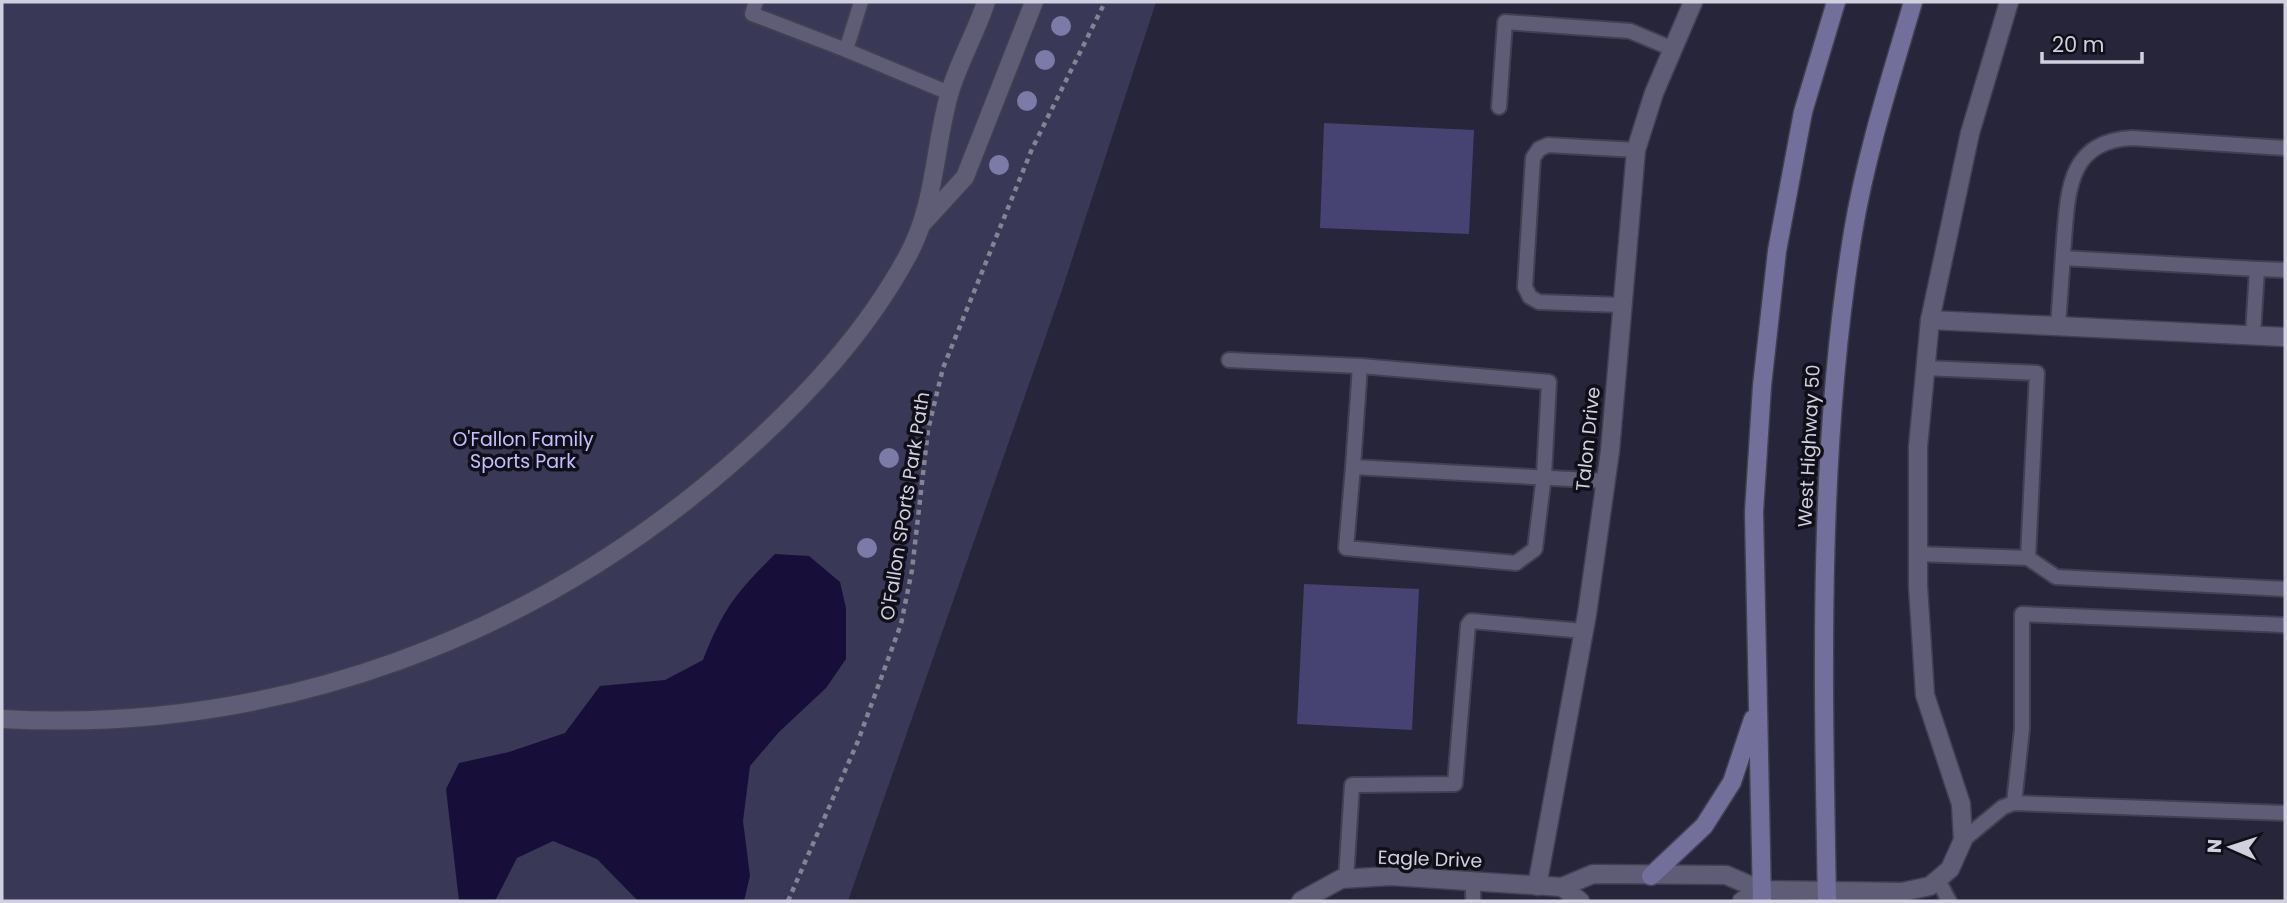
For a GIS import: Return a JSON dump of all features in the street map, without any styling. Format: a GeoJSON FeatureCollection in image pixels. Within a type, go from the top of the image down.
{"type":"FeatureCollection","features":[{"type":"Feature","properties":{"kind":"main road"},"geometry":{"type":"LineString","coordinates":[[1761,896],[1754,512],[1762,386],[1777,251],[1803,111],[1836,2]]}},
{"type":"Feature","properties":{"kind":"main road","name":"West Highway 50"},"geometry":{"type":"LineString","coordinates":[[1827,896],[1825,533],[1835,360],[1853,229],[1913,2]]}},
{"type":"Feature","properties":{"kind":"main road"},"geometry":{"type":"LineString","coordinates":[[1651,876],[1704,826],[1732,782],[1758,706]]}},
{"type":"Feature","properties":{"kind":"street"},"geometry":{"type":"LineString","coordinates":[[2,719],[95,719],[171,715],[326,685],[408,659],[472,633],[566,584],[636,538],[705,487],[788,411],[826,372],[869,318],[908,256],[923,223],[949,93],[986,2]]}},
{"type":"Feature","properties":{"kind":"street"},"geometry":{"type":"LineString","coordinates":[[923,223],[965,177],[1034,2]]}},
{"type":"Feature","properties":{"kind":"street","name":"Talon Drive"},"geometry":{"type":"LineString","coordinates":[[1537,886],[1584,631],[1606,481],[1636,150],[1654,93],[1693,2]]}},
{"type":"Feature","properties":{"kind":"street"},"geometry":{"type":"LineString","coordinates":[[1742,901],[1761,896],[1902,892],[1930,886],[1950,869],[1963,841],[1961,804],[1925,695],[1918,554],[1918,447],[1930,320],[1970,133],[2009,2]]}},
{"type":"Feature","properties":{"kind":"street"},"geometry":{"type":"LineString","coordinates":[[1930,320],[2285,337]]}},
{"type":"Feature","properties":{"kind":"street","name":"Eagle Drive"},"geometry":{"type":"LineString","coordinates":[[1301,901],[1346,879],[1391,876],[1537,886],[1562,894],[1593,874],[1726,875],[1761,896]]}},
{"type":"Feature","properties":{"kind":"street"},"geometry":{"type":"LineString","coordinates":[[1562,894],[1580,901]]}},
{"type":"Feature","properties":{"kind":"lane"},"geometry":{"type":"LineString","coordinates":[[756,2],[752,13],[949,93]]}},
{"type":"Feature","properties":{"kind":"lane"},"geometry":{"type":"LineString","coordinates":[[846,50],[861,2]]}},
{"type":"Feature","properties":{"kind":"lane"},"geometry":{"type":"LineString","coordinates":[[1499,107],[1505,22],[1630,31],[1673,49]]}},
{"type":"Feature","properties":{"kind":"lane"},"geometry":{"type":"LineString","coordinates":[[2058,326],[2068,187],[2080,164],[2098,145],[2113,139],[2132,138],[2285,148]]}},
{"type":"Feature","properties":{"kind":"lane"},"geometry":{"type":"LineString","coordinates":[[1621,305],[1539,302],[1530,297],[1525,286],[1532,158],[1539,149],[1548,145],[1636,150]]}},
{"type":"Feature","properties":{"kind":"lane"},"geometry":{"type":"LineString","coordinates":[[2063,258],[2285,270]]}},
{"type":"Feature","properties":{"kind":"lane"},"geometry":{"type":"LineString","coordinates":[[2253,335],[2257,269]]}},
{"type":"Feature","properties":{"kind":"lane"},"geometry":{"type":"LineString","coordinates":[[1228,360],[1360,366],[1549,382],[1544,475],[1535,549],[1516,563],[1346,548],[1360,366]]}},
{"type":"Feature","properties":{"kind":"lane"},"geometry":{"type":"LineString","coordinates":[[1925,368],[2037,373],[2028,558]]}},
{"type":"Feature","properties":{"kind":"lane"},"geometry":{"type":"LineString","coordinates":[[1353,467],[1544,475],[1606,481]]}},
{"type":"Feature","properties":{"kind":"lane"},"geometry":{"type":"LineString","coordinates":[[1918,554],[2028,558],[2056,577],[2285,589]]}},
{"type":"Feature","properties":{"kind":"lane"},"geometry":{"type":"LineString","coordinates":[[2014,803],[2022,729],[2022,614],[2285,625]]}},
{"type":"Feature","properties":{"kind":"lane"},"geometry":{"type":"LineString","coordinates":[[1346,879],[1352,785],[1455,784],[1468,625],[1471,621],[1584,631]]}},
{"type":"Feature","properties":{"kind":"lane"},"geometry":{"type":"LineString","coordinates":[[1963,841],[2003,807],[2014,803],[2285,813]]}},
{"type":"Feature","properties":{"kind":"lane"},"geometry":{"type":"LineString","coordinates":[[1938,880],[1949,901]]}},
{"type":"Feature","properties":{"kind":"lane"},"geometry":{"type":"LineString","coordinates":[[1473,881],[1473,901]]}},
{"type":"Feature","properties":{"kind":"path","name":"O'Fallon SPorts Park Path"},"geometry":{"type":"LineString","coordinates":[[789,901],[863,729],[901,624],[912,570],[928,430],[943,368],[1031,149],[1105,2]]}},
{"type":"Feature","properties":{"kind":"green space","name":"O'Fallon Family Sports Park"},"geometry":{"type":"Polygon","coordinates":[[[2,2],[1156,2],[1062,290],[848,901],[2,901],[2,2]]]}},
{"type":"Feature","properties":{"kind":"shaded area"},"geometry":{"type":"Polygon","coordinates":[[[775,554],[809,556],[840,582],[846,608],[846,659],[826,688],[779,732],[750,766],[743,821],[750,876],[744,901],[638,901],[597,859],[553,841],[517,858],[495,901],[459,901],[446,789],[459,763],[509,752],[565,733],[600,686],[665,680],[703,660],[717,627],[732,602],[775,554]]]}},
{"type":"Feature","properties":{"kind":"building"},"geometry":{"type":"Polygon","coordinates":[[[1324,123],[1474,130],[1469,234],[1320,228],[1324,123]]]}},
{"type":"Feature","properties":{"kind":"building"},"geometry":{"type":"Polygon","coordinates":[[[1304,584],[1419,589],[1412,730],[1297,724],[1304,584]]]}}]}
